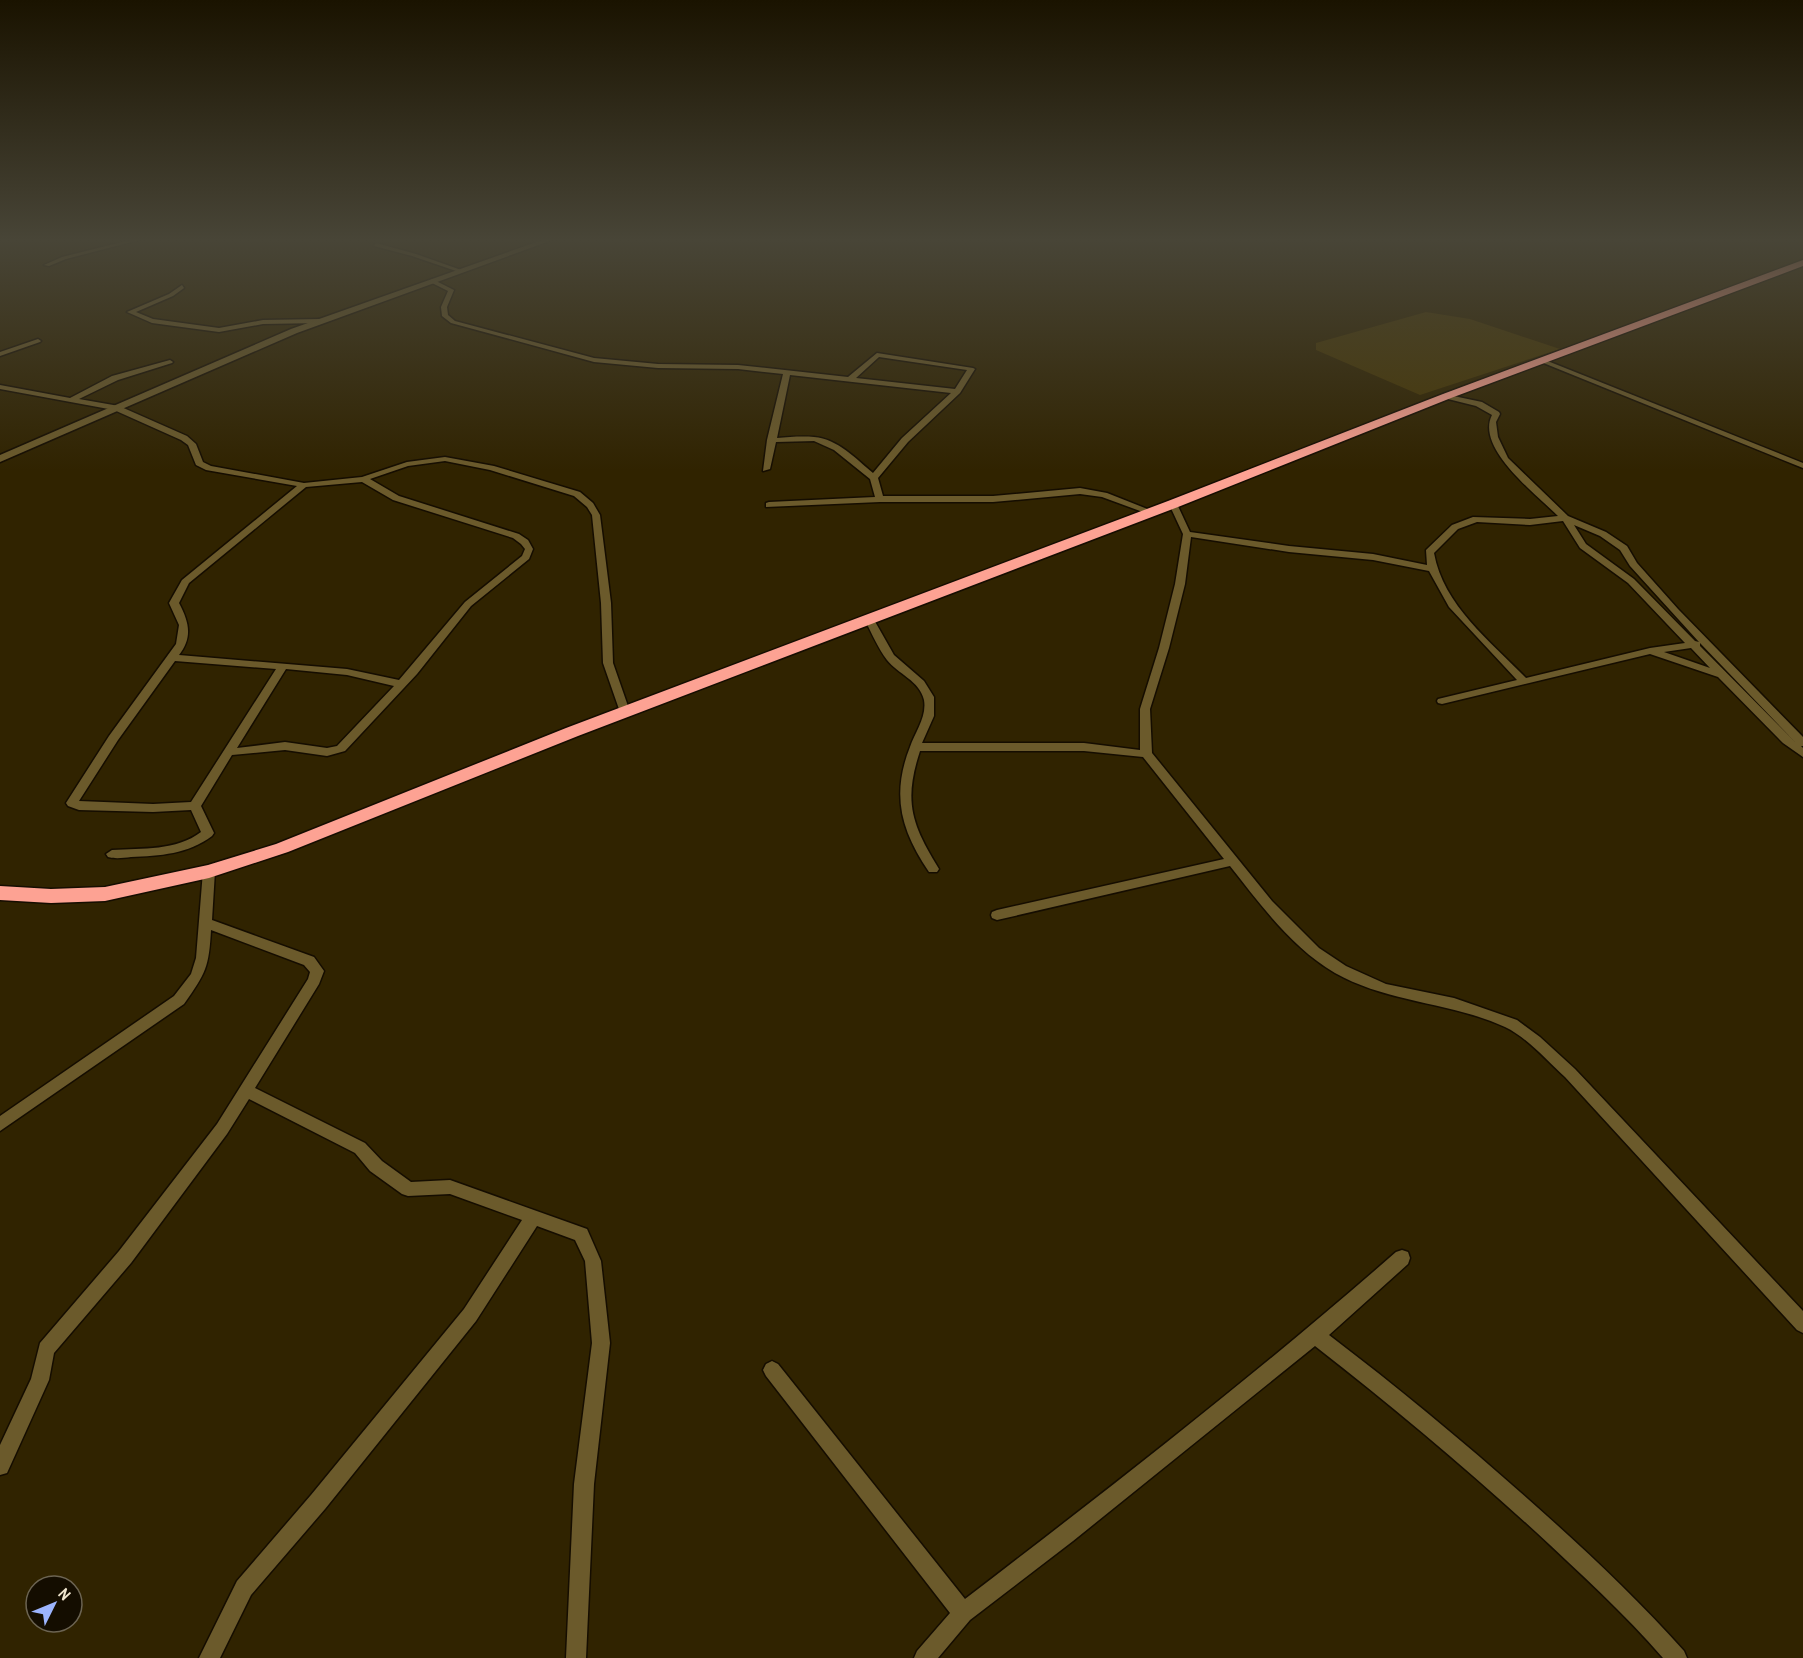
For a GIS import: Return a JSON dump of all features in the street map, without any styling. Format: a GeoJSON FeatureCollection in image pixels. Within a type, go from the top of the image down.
{"type":"FeatureCollection","features":[{"type":"Feature","properties":{"kind":"highway"},"geometry":{"type":"LineString","coordinates":[[0,893],[51,896],[105,894],[208,871],[292,844],[625,712],[1173,504],[1654,316]]}},
{"type":"Feature","properties":{"kind":"street"},"geometry":{"type":"LineString","coordinates":[[141,316],[152,321],[219,330],[262,322],[321,321]]}},
{"type":"Feature","properties":{"kind":"street"},"geometry":{"type":"LineString","coordinates":[[0,459],[334,316]]}},
{"type":"Feature","properties":{"kind":"street"},"geometry":{"type":"LineString","coordinates":[[447,316],[453,322],[594,360],[658,366],[738,367],[957,390]]}},
{"type":"Feature","properties":{"kind":"street"},"geometry":{"type":"LineString","coordinates":[[0,354],[38,341]]}},
{"type":"Feature","properties":{"kind":"street"},"geometry":{"type":"LineString","coordinates":[[851,378],[878,355],[971,369],[957,390],[905,440],[874,478]]}},
{"type":"Feature","properties":{"kind":"street"},"geometry":{"type":"LineString","coordinates":[[1545,360],[1803,464]]}},
{"type":"Feature","properties":{"kind":"street"},"geometry":{"type":"LineString","coordinates":[[73,399],[115,378],[170,362]]}},
{"type":"Feature","properties":{"kind":"street"},"geometry":{"type":"LineString","coordinates":[[766,469],[787,372]]}},
{"type":"Feature","properties":{"kind":"street"},"geometry":{"type":"LineString","coordinates":[[0,387],[116,408],[184,438],[192,444],[202,466],[304,485],[363,479],[407,464],[445,459],[491,468],[577,494],[590,505],[596,515],[605,592],[608,663],[625,712]]}},
{"type":"Feature","properties":{"kind":"street"},"geometry":{"type":"LineString","coordinates":[[1447,396],[1479,404],[1496,414],[1492,422],[1494,437],[1505,459],[1565,518],[1583,546],[1611,566],[1655,604],[1787,741],[1802,746]]}},
{"type":"Feature","properties":{"kind":"street"},"geometry":{"type":"LineString","coordinates":[[771,440],[814,439],[837,448],[874,478],[880,499]]}},
{"type":"Feature","properties":{"kind":"street"},"geometry":{"type":"LineString","coordinates":[[230,752],[285,746],[327,752],[338,750],[401,684],[468,604],[526,557],[529,549],[525,542],[516,536],[396,498],[363,479]]}},
{"type":"Feature","properties":{"kind":"street"},"geometry":{"type":"LineString","coordinates":[[195,806],[153,808],[79,806],[72,803],[113,738],[182,646],[185,632],[174,603],[185,582],[304,485]]}},
{"type":"Feature","properties":{"kind":"street"},"geometry":{"type":"LineString","coordinates":[[769,505],[880,499],[993,499],[1080,491],[1104,495],[1151,512]]}},
{"type":"Feature","properties":{"kind":"street"},"geometry":{"type":"LineString","coordinates":[[1173,504],[1187,534],[1180,584],[1164,648],[1145,709],[1146,754],[1290,930],[1314,952],[1341,970],[1384,989],[1454,1003],[1484,1013],[1512,1024],[1535,1041],[1593,1098],[1803,1324]]}},
{"type":"Feature","properties":{"kind":"street"},"geometry":{"type":"LineString","coordinates":[[1524,681],[1452,605],[1432,569],[1429,552],[1447,534],[1468,521],[1530,522],[1565,518],[1615,541],[1624,548],[1633,564],[1802,746]]}},
{"type":"Feature","properties":{"kind":"street"},"geometry":{"type":"LineString","coordinates":[[1187,534],[1289,549],[1373,557],[1432,569]]}},
{"type":"Feature","properties":{"kind":"street"},"geometry":{"type":"LineString","coordinates":[[1611,566],[1633,564]]}},
{"type":"Feature","properties":{"kind":"street"},"geometry":{"type":"LineString","coordinates":[[870,620],[890,657],[928,693],[930,706],[905,775],[904,797],[918,850],[933,869]]}},
{"type":"Feature","properties":{"kind":"street"},"geometry":{"type":"LineString","coordinates":[[1442,701],[1650,651],[1706,644]]}},
{"type":"Feature","properties":{"kind":"street"},"geometry":{"type":"LineString","coordinates":[[1650,651],[1721,675]]}},
{"type":"Feature","properties":{"kind":"street"},"geometry":{"type":"LineString","coordinates":[[172,658],[346,672],[401,684]]}},
{"type":"Feature","properties":{"kind":"street"},"geometry":{"type":"LineString","coordinates":[[195,806],[283,666]]}},
{"type":"Feature","properties":{"kind":"street"},"geometry":{"type":"LineString","coordinates":[[915,747],[1084,747],[1146,754]]}},
{"type":"Feature","properties":{"kind":"street"},"geometry":{"type":"LineString","coordinates":[[112,854],[181,847],[203,838],[208,834],[195,806]]}},
{"type":"Feature","properties":{"kind":"street"},"geometry":{"type":"LineString","coordinates":[[997,915],[1233,861]]}},
{"type":"Feature","properties":{"kind":"street"},"geometry":{"type":"LineString","coordinates":[[0,1124],[179,1000],[197,976],[203,958],[208,871]]}},
{"type":"Feature","properties":{"kind":"street"},"geometry":{"type":"LineString","coordinates":[[0,1466],[40,1380],[46,1349],[125,1257],[222,1129],[314,980],[317,970],[309,961],[205,922]]}},
{"type":"Feature","properties":{"kind":"street"},"geometry":{"type":"LineString","coordinates":[[246,1090],[360,1148],[376,1166],[408,1189],[450,1187],[581,1233],[593,1261],[601,1343],[584,1484],[576,1658]]}},
{"type":"Feature","properties":{"kind":"street"},"geometry":{"type":"LineString","coordinates":[[209,1658],[244,1588],[318,1502],[470,1315],[533,1216]]}},
{"type":"Feature","properties":{"kind":"street"},"geometry":{"type":"LineString","coordinates":[[924,1658],[963,1613],[1315,1335],[1402,1258]]}},
{"type":"Feature","properties":{"kind":"street"},"geometry":{"type":"LineString","coordinates":[[1315,1335],[1373,1378],[1505,1490],[1596,1574],[1677,1658]]}},
{"type":"Feature","properties":{"kind":"street"},"geometry":{"type":"LineString","coordinates":[[772,1370],[963,1613]]}},
{"type":"Feature","properties":{"kind":"shaded area"},"geometry":{"type":"Polygon","coordinates":[[[1410,316],[1453,316],[1470,319],[1560,349],[1420,395],[1316,350],[1316,343],[1410,316]]]}}]}
